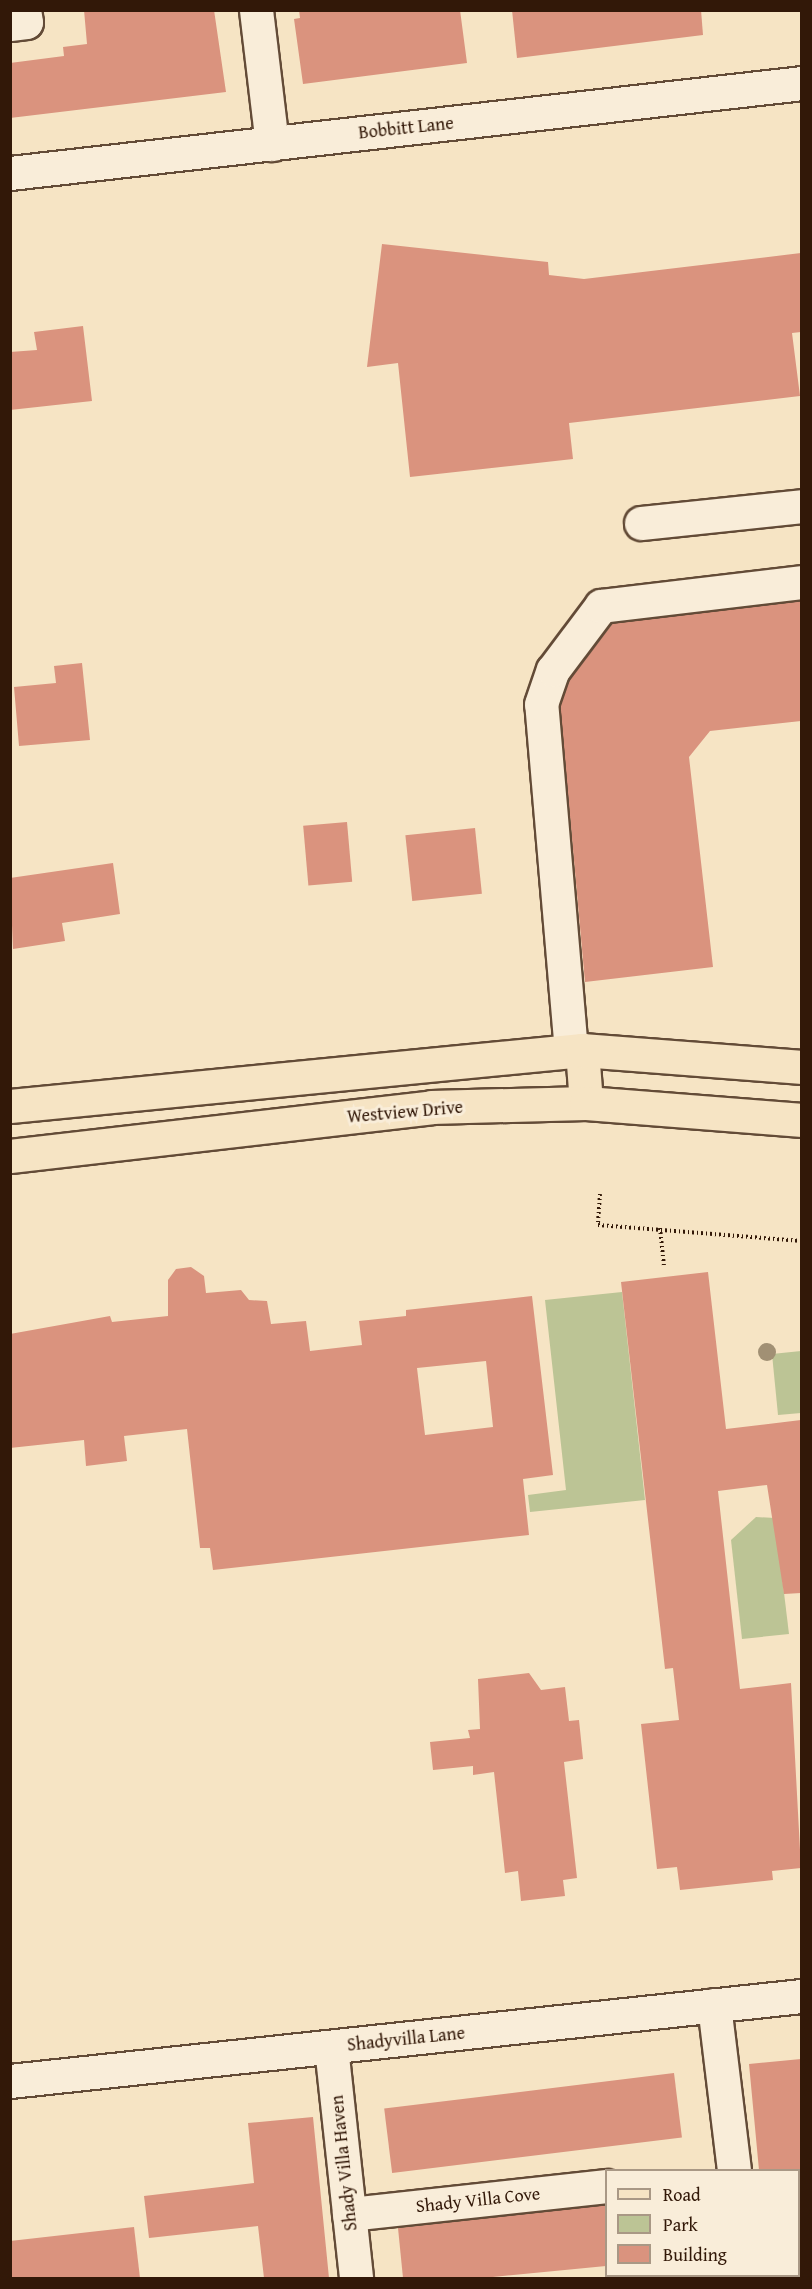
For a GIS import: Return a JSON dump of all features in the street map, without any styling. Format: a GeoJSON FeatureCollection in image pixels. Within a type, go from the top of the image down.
{"type":"FeatureCollection","features":[{"type":"Feature","properties":{"kind":"main road"},"geometry":{"type":"LineString","coordinates":[[577,1050],[586,1103]]}},
{"type":"Feature","properties":{"kind":"main road"},"geometry":{"type":"LineString","coordinates":[[10,1106],[577,1050],[801,1067]]}},
{"type":"Feature","properties":{"kind":"main road"},"geometry":{"type":"LineString","coordinates":[[739,1112],[744,1062]]}},
{"type":"Feature","properties":{"kind":"main road","name":"Westview Drive"},"geometry":{"type":"LineString","coordinates":[[10,1156],[431,1107],[586,1103],[739,1112],[801,1120]]}},
{"type":"Feature","properties":{"kind":"street"},"geometry":{"type":"LineString","coordinates":[[256,10],[272,144]]}},
{"type":"Feature","properties":{"kind":"street","name":"Bobbitt Lane"},"geometry":{"type":"LineString","coordinates":[[10,173],[801,83]]}},
{"type":"Feature","properties":{"kind":"street"},"geometry":{"type":"LineString","coordinates":[[641,523],[801,506]]}},
{"type":"Feature","properties":{"kind":"street"},"geometry":{"type":"LineString","coordinates":[[577,1050],[541,704],[553,670],[601,606],[801,582]]}},
{"type":"Feature","properties":{"kind":"street","name":"Shadyvilla Lane"},"geometry":{"type":"LineString","coordinates":[[10,2081],[801,1996]]}},
{"type":"Feature","properties":{"kind":"street"},"geometry":{"type":"LineString","coordinates":[[714,2005],[734,2169]]}},
{"type":"Feature","properties":{"kind":"street","name":"Shady Villa Haven"},"geometry":{"type":"LineString","coordinates":[[331,2047],[356,2278]]}},
{"type":"Feature","properties":{"kind":"street","name":"Shady Villa Cove"},"geometry":{"type":"LineString","coordinates":[[349,2214],[605,2186]]}},
{"type":"Feature","properties":{"kind":"path"},"geometry":{"type":"LineString","coordinates":[[600,1194],[598,1225],[660,1227],[801,1241]]}},
{"type":"Feature","properties":{"kind":"path"},"geometry":{"type":"LineString","coordinates":[[660,1227],[664,1266]]}},
{"type":"Feature","properties":{"kind":"green space"},"geometry":{"type":"Polygon","coordinates":[[[622,1292],[645,1500],[530,1512],[528,1495],[566,1490],[545,1300],[622,1292]]]}},
{"type":"Feature","properties":{"kind":"green space"},"geometry":{"type":"Polygon","coordinates":[[[801,1351],[801,1413],[778,1415],[772,1354],[801,1351]]]}},
{"type":"Feature","properties":{"kind":"green space"},"geometry":{"type":"Polygon","coordinates":[[[756,1517],[775,1518],[789,1634],[742,1639],[731,1540],[756,1517]]]}},
{"type":"Feature","properties":{"kind":"building"},"geometry":{"type":"Polygon","coordinates":[[[84,10],[214,10],[226,92],[10,118],[10,63],[64,56],[63,47],[87,44],[84,10]]]}},
{"type":"Feature","properties":{"kind":"building"},"geometry":{"type":"Polygon","coordinates":[[[299,10],[460,10],[467,63],[303,84],[294,19],[300,18],[299,10]]]}},
{"type":"Feature","properties":{"kind":"building"},"geometry":{"type":"Polygon","coordinates":[[[512,10],[701,10],[703,35],[517,58],[512,10]]]}},
{"type":"Feature","properties":{"kind":"building"},"geometry":{"type":"Polygon","coordinates":[[[382,244],[548,262],[549,275],[584,279],[801,253],[801,332],[792,333],[800,396],[569,423],[573,459],[410,477],[398,363],[367,367],[382,244]]]}},
{"type":"Feature","properties":{"kind":"building"},"geometry":{"type":"Polygon","coordinates":[[[83,326],[92,401],[10,410],[10,352],[37,350],[34,332],[83,326]]]}},
{"type":"Feature","properties":{"kind":"building"},"geometry":{"type":"Polygon","coordinates":[[[801,601],[801,721],[710,731],[689,757],[713,967],[585,982],[560,706],[570,679],[613,623],[801,601]]]}},
{"type":"Feature","properties":{"kind":"building"},"geometry":{"type":"Polygon","coordinates":[[[82,663],[90,740],[19,746],[14,687],[56,683],[54,666],[82,663]]]}},
{"type":"Feature","properties":{"kind":"building"},"geometry":{"type":"Polygon","coordinates":[[[347,822],[352,882],[308,886],[303,826],[347,822]]]}},
{"type":"Feature","properties":{"kind":"building"},"geometry":{"type":"Polygon","coordinates":[[[475,828],[482,894],[412,901],[405,835],[475,828]]]}},
{"type":"Feature","properties":{"kind":"building"},"geometry":{"type":"Polygon","coordinates":[[[113,863],[120,914],[62,923],[65,941],[13,949],[10,878],[113,863]]]}},
{"type":"Feature","properties":{"kind":"building"},"geometry":{"type":"Polygon","coordinates":[[[191,1267],[204,1276],[206,1293],[241,1290],[249,1300],[267,1301],[271,1324],[306,1321],[310,1351],[362,1345],[359,1321],[406,1316],[406,1310],[532,1296],[553,1475],[523,1479],[529,1535],[213,1570],[210,1548],[200,1548],[187,1429],[124,1436],[127,1461],[86,1466],[84,1440],[10,1448],[10,1334],[110,1316],[112,1322],[168,1316],[168,1280],[176,1269],[191,1267]],[[486,1361],[417,1368],[425,1435],[493,1427],[486,1361]]]}},
{"type":"Feature","properties":{"kind":"building"},"geometry":{"type":"Polygon","coordinates":[[[708,1272],[726,1429],[801,1420],[801,1593],[784,1594],[767,1485],[718,1491],[740,1689],[791,1683],[801,1868],[772,1871],[773,1880],[680,1890],[677,1867],[657,1869],[641,1724],[679,1720],[673,1668],[665,1669],[621,1282],[708,1272]]]}},
{"type":"Feature","properties":{"kind":"building"},"geometry":{"type":"Polygon","coordinates":[[[529,1673],[541,1690],[565,1687],[569,1721],[579,1720],[583,1759],[564,1762],[577,1878],[563,1880],[565,1896],[521,1901],[518,1871],[505,1873],[494,1772],[473,1775],[473,1766],[433,1770],[430,1742],[470,1738],[468,1730],[480,1729],[478,1679],[529,1673]]]}},
{"type":"Feature","properties":{"kind":"building"},"geometry":{"type":"Polygon","coordinates":[[[801,2059],[801,2170],[759,2169],[749,2064],[801,2059]]]}},
{"type":"Feature","properties":{"kind":"building"},"geometry":{"type":"Polygon","coordinates":[[[674,2073],[682,2138],[392,2173],[384,2109],[674,2073]]]}},
{"type":"Feature","properties":{"kind":"building"},"geometry":{"type":"Polygon","coordinates":[[[313,2117],[329,2278],[264,2278],[258,2226],[149,2238],[144,2196],[254,2183],[248,2123],[313,2117]]]}},
{"type":"Feature","properties":{"kind":"building"},"geometry":{"type":"Polygon","coordinates":[[[605,2205],[605,2266],[483,2278],[403,2278],[398,2228],[605,2205]]]}},
{"type":"Feature","properties":{"kind":"building"},"geometry":{"type":"Polygon","coordinates":[[[134,2227],[140,2278],[10,2278],[10,2241],[134,2227]]]}}]}
